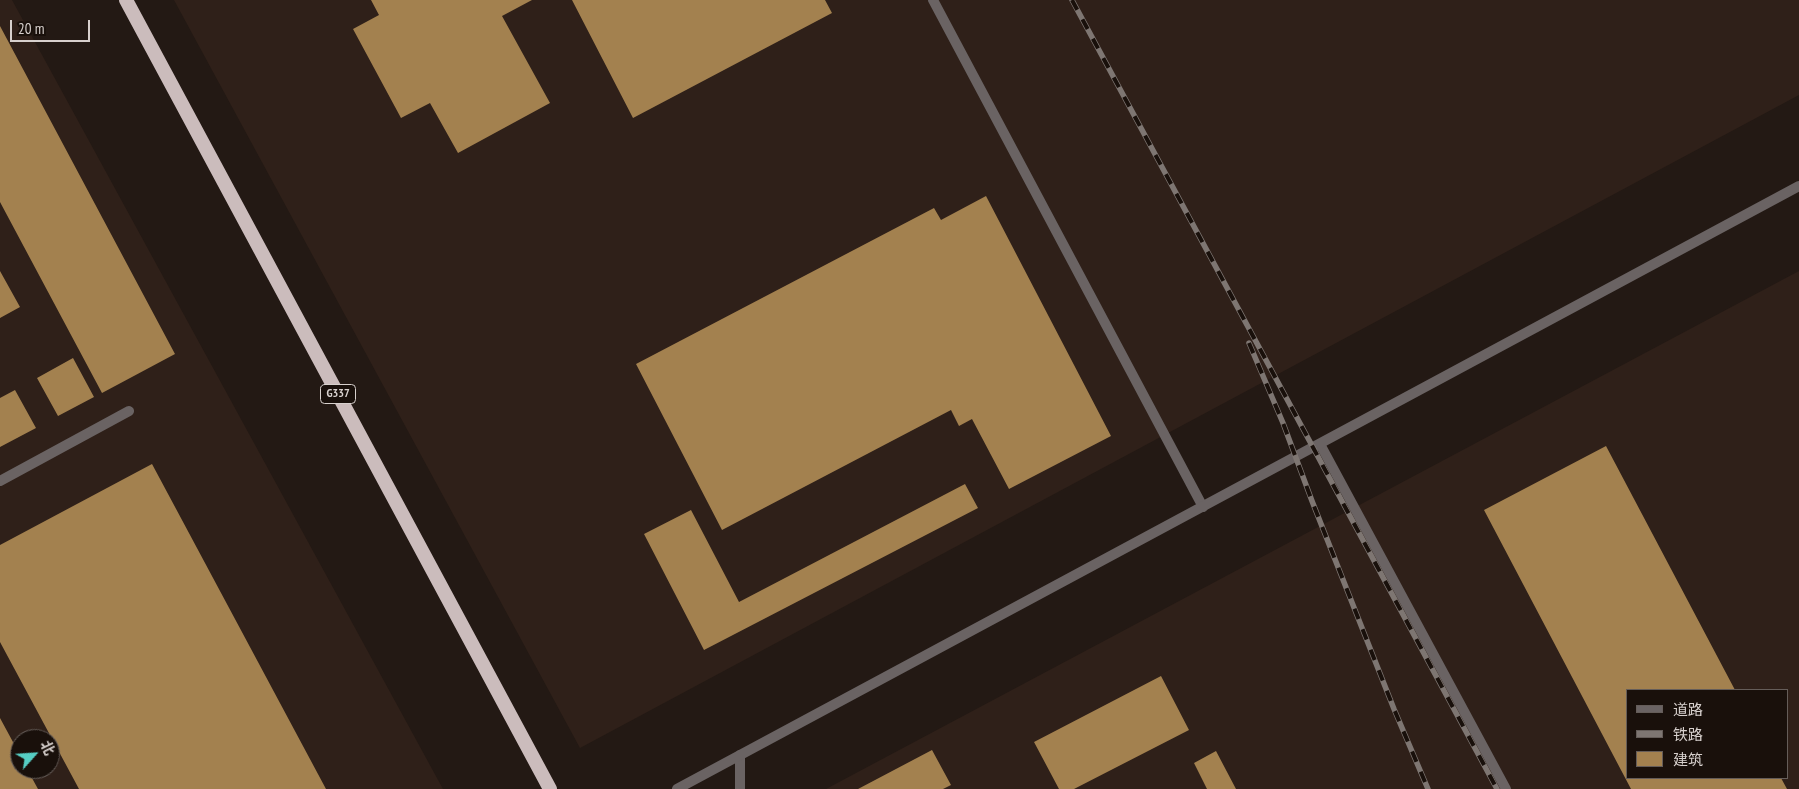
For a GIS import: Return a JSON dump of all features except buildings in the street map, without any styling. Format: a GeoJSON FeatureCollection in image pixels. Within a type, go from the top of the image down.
{"type":"FeatureCollection","features":[{"type":"Feature","properties":{"kind":"highway","name":"G337"},"geometry":{"type":"LineString","coordinates":[[126,0],[550,789]]}},
{"type":"Feature","properties":{"kind":"street"},"geometry":{"type":"LineString","coordinates":[[933,0],[1203,507]]}},
{"type":"Feature","properties":{"kind":"street"},"geometry":{"type":"LineString","coordinates":[[677,789],[1799,186]]}},
{"type":"Feature","properties":{"kind":"street"},"geometry":{"type":"LineString","coordinates":[[0,481],[129,410]]}},
{"type":"Feature","properties":{"kind":"street"},"geometry":{"type":"LineString","coordinates":[[1320,444],[1506,789]]}},
{"type":"Feature","properties":{"kind":"street"},"geometry":{"type":"LineString","coordinates":[[740,755],[740,789]]}},
{"type":"Feature","properties":{"kind":"shaded area"},"geometry":{"type":"Polygon","coordinates":[[[0,0],[12,0],[443,789],[0,789],[0,0]]]}},
{"type":"Feature","properties":{"kind":"shaded area"},"geometry":{"type":"Polygon","coordinates":[[[174,0],[1799,0],[1799,95],[580,748],[174,0]]]}},
{"type":"Feature","properties":{"kind":"shaded area"},"geometry":{"type":"Polygon","coordinates":[[[1799,271],[1799,789],[826,789],[1799,271]]]}},
{"type":"Feature","properties":{"kind":"railway"},"geometry":{"type":"LineString","coordinates":[[1072,0],[1497,789]]}},
{"type":"Feature","properties":{"kind":"railway"},"geometry":{"type":"LineString","coordinates":[[1249,343],[1283,423],[1394,709],[1428,789]]}}]}
